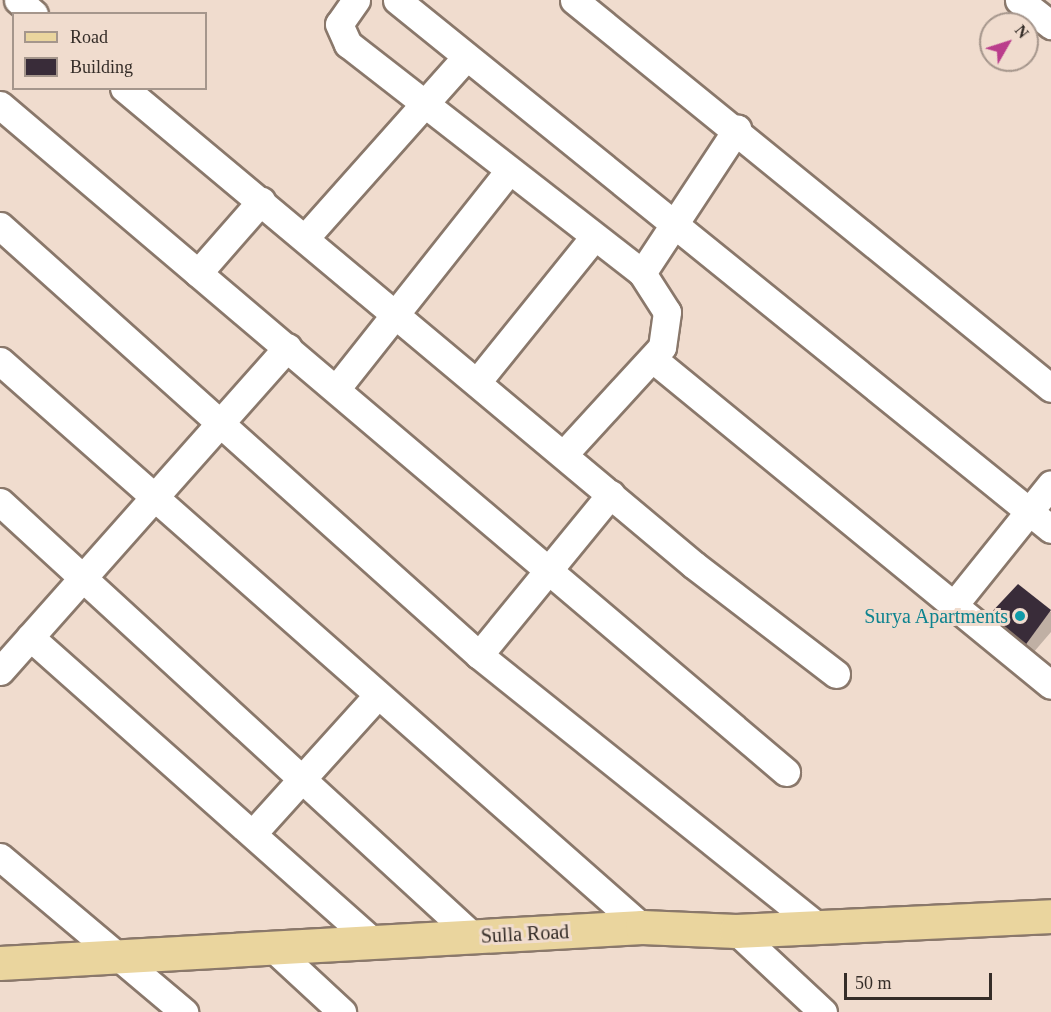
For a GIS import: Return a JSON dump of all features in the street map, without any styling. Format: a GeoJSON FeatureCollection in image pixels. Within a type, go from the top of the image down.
{"type":"FeatureCollection","features":[{"type":"Feature","properties":{"kind":"main road","name":"Sulla Road"},"geometry":{"type":"LineString","coordinates":[[0,963],[114,953],[274,949],[642,927],[736,931],[816,925],[1051,916]]}},
{"type":"Feature","properties":{"kind":"street"},"geometry":{"type":"LineString","coordinates":[[18,0],[32,12]]}},
{"type":"Feature","properties":{"kind":"street"},"geometry":{"type":"LineString","coordinates":[[356,0],[339,24],[341,32],[420,103],[642,273],[667,312],[662,347],[564,454]]}},
{"type":"Feature","properties":{"kind":"street"},"geometry":{"type":"LineString","coordinates":[[397,0],[677,223],[1051,529]]}},
{"type":"Feature","properties":{"kind":"street"},"geometry":{"type":"LineString","coordinates":[[574,0],[737,129],[1051,388]]}},
{"type":"Feature","properties":{"kind":"street"},"geometry":{"type":"LineString","coordinates":[[1019,0],[1051,25]]}},
{"type":"Feature","properties":{"kind":"street"},"geometry":{"type":"LineString","coordinates":[[305,238],[420,103],[466,57]]}},
{"type":"Feature","properties":{"kind":"street"},"geometry":{"type":"LineString","coordinates":[[126,90],[611,494],[836,674]]}},
{"type":"Feature","properties":{"kind":"street"},"geometry":{"type":"LineString","coordinates":[[0,105],[288,347],[546,573],[786,772]]}},
{"type":"Feature","properties":{"kind":"street"},"geometry":{"type":"LineString","coordinates":[[642,273],[737,129]]}},
{"type":"Feature","properties":{"kind":"street"},"geometry":{"type":"LineString","coordinates":[[336,389],[394,311],[508,172]]}},
{"type":"Feature","properties":{"kind":"street"},"geometry":{"type":"LineString","coordinates":[[198,273],[261,201]]}},
{"type":"Feature","properties":{"kind":"street"},"geometry":{"type":"LineString","coordinates":[[0,226],[479,655],[816,925]]}},
{"type":"Feature","properties":{"kind":"street"},"geometry":{"type":"LineString","coordinates":[[477,382],[594,237]]}},
{"type":"Feature","properties":{"kind":"street"},"geometry":{"type":"LineString","coordinates":[[0,671],[152,496],[288,347]]}},
{"type":"Feature","properties":{"kind":"street"},"geometry":{"type":"LineString","coordinates":[[653,359],[1051,685]]}},
{"type":"Feature","properties":{"kind":"street"},"geometry":{"type":"LineString","coordinates":[[0,361],[377,696],[642,927]]}},
{"type":"Feature","properties":{"kind":"street"},"geometry":{"type":"LineString","coordinates":[[953,606],[1051,484]]}},
{"type":"Feature","properties":{"kind":"street"},"geometry":{"type":"LineString","coordinates":[[479,655],[611,494]]}},
{"type":"Feature","properties":{"kind":"street"},"geometry":{"type":"LineString","coordinates":[[0,502],[475,938]]}},
{"type":"Feature","properties":{"kind":"street"},"geometry":{"type":"LineString","coordinates":[[30,637],[254,832],[375,943]]}},
{"type":"Feature","properties":{"kind":"street"},"geometry":{"type":"LineString","coordinates":[[254,832],[377,696]]}},
{"type":"Feature","properties":{"kind":"street"},"geometry":{"type":"LineString","coordinates":[[0,857],[184,1012]]}},
{"type":"Feature","properties":{"kind":"street"},"geometry":{"type":"LineString","coordinates":[[736,931],[823,1012]]}},
{"type":"Feature","properties":{"kind":"street"},"geometry":{"type":"LineString","coordinates":[[274,949],[342,1012]]}},
{"type":"Feature","properties":{"kind":"building","name":"Surya Apartments"},"geometry":{"type":"Polygon","coordinates":[[[1018,584],[1051,610],[1024,647],[988,616],[1018,584]]]}},
{"type":"Feature","properties":{"kind":"place","name":"Surya Apartments"},"geometry":{"type":"Point","coordinates":[1020,616]}}]}
